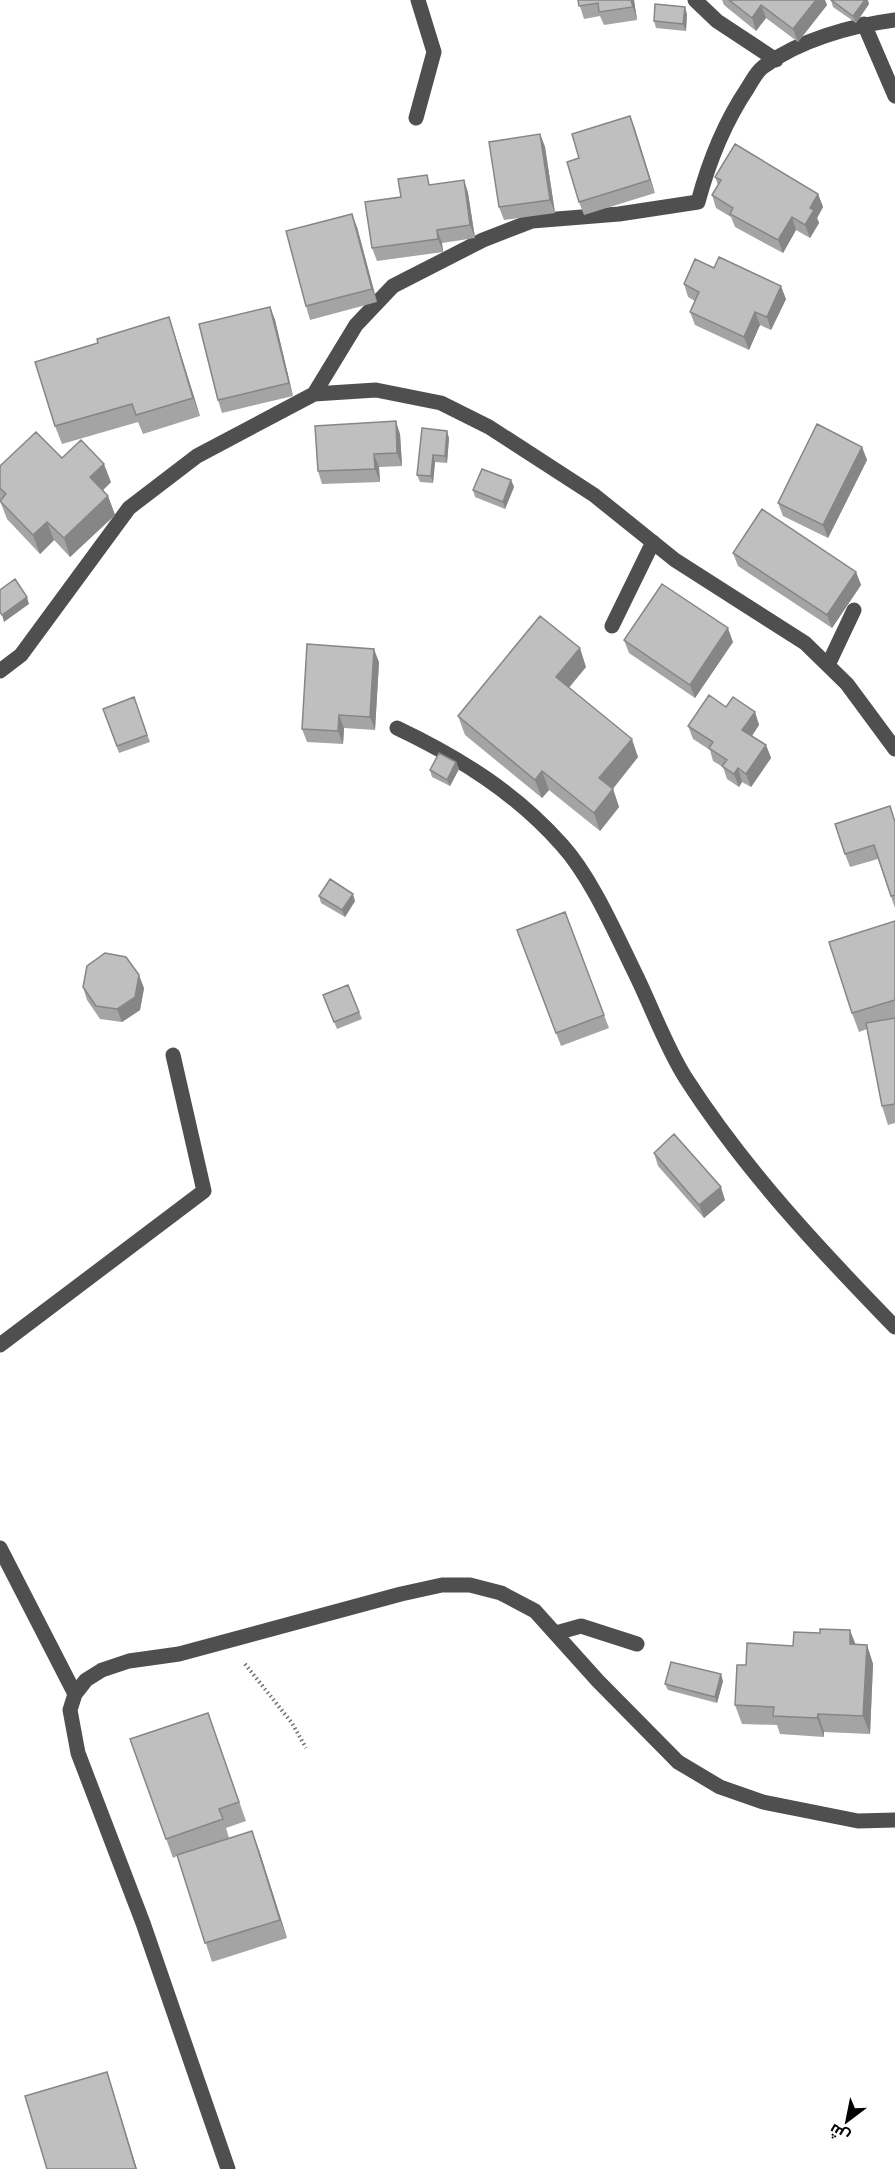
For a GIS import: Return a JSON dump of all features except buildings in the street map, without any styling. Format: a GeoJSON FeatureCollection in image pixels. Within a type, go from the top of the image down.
{"type":"FeatureCollection","features":[{"type":"Feature","properties":{"kind":"street"},"geometry":{"type":"LineString","coordinates":[[416,118],[434,52],[418,0]]}},
{"type":"Feature","properties":{"kind":"street"},"geometry":{"type":"LineString","coordinates":[[694,0],[717,21],[776,60]]}},
{"type":"Feature","properties":{"kind":"street"},"geometry":{"type":"LineString","coordinates":[[314,394],[356,325],[393,286],[483,240],[532,222],[619,214],[698,202],[714,151],[730,114],[761,68],[806,44],[864,24],[895,20]]}},
{"type":"Feature","properties":{"kind":"street"},"geometry":{"type":"LineString","coordinates":[[864,24],[895,96]]}},
{"type":"Feature","properties":{"kind":"street"},"geometry":{"type":"LineString","coordinates":[[0,672],[21,655],[129,508],[197,456],[314,394],[376,390],[441,403],[489,427],[585,489],[675,560],[805,643],[847,684],[895,749]]}},
{"type":"Feature","properties":{"kind":"street"},"geometry":{"type":"LineString","coordinates":[[612,626],[653,542]]}},
{"type":"Feature","properties":{"kind":"street"},"geometry":{"type":"LineString","coordinates":[[828,665],[854,610]]}},
{"type":"Feature","properties":{"kind":"street"},"geometry":{"type":"LineString","coordinates":[[398,728],[452,755],[515,798],[564,847],[605,911],[684,1075],[727,1138],[783,1206],[895,1327]]}},
{"type":"Feature","properties":{"kind":"street"},"geometry":{"type":"LineString","coordinates":[[0,1346],[204,1191],[173,1055]]}},
{"type":"Feature","properties":{"kind":"street"},"geometry":{"type":"LineString","coordinates":[[0,1548],[75,1694]]}},
{"type":"Feature","properties":{"kind":"street"},"geometry":{"type":"LineString","coordinates":[[228,2169],[143,1923],[78,1753],[70,1710],[75,1694],[86,1680],[102,1670],[129,1661],[179,1654],[228,1642],[355,1606],[442,1585],[470,1585],[501,1593],[535,1611],[598,1681],[678,1762],[720,1787],[763,1802],[858,1821],[895,1820]]}},
{"type":"Feature","properties":{"kind":"street"},"geometry":{"type":"LineString","coordinates":[[556,1633],[581,1626],[637,1644]]}},
{"type":"Feature","properties":{"kind":"path"},"geometry":{"type":"LineString","coordinates":[[228,1642],[292,1723],[306,1748]]}}]}
